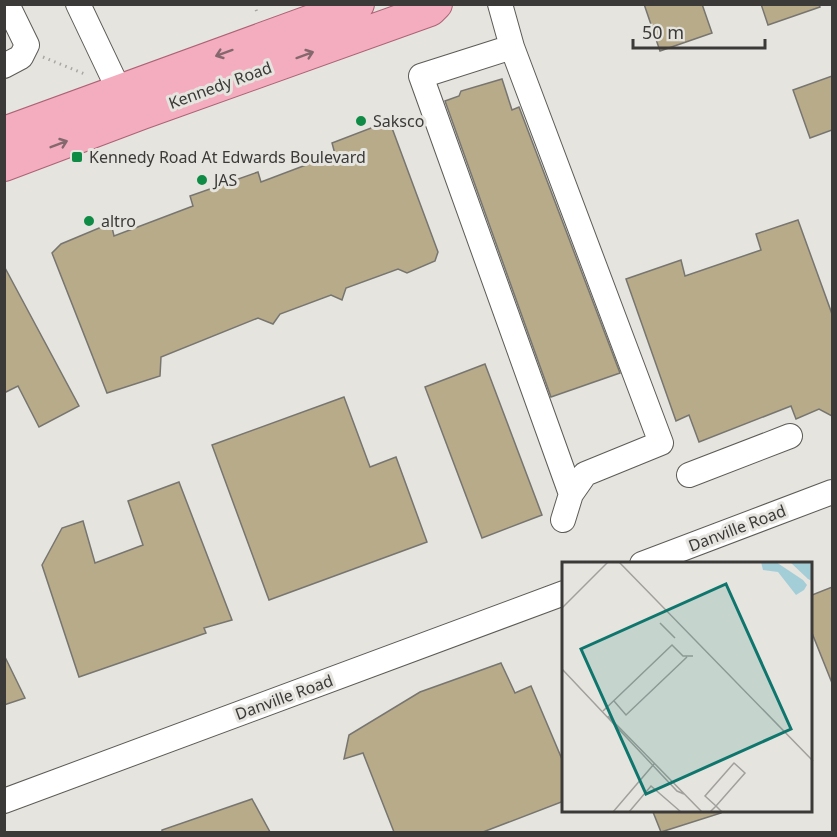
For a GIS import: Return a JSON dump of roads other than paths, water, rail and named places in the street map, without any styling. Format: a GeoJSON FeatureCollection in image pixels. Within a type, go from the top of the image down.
{"type":"FeatureCollection","features":[{"type":"Feature","properties":{"kind":"main road","name":"Kennedy Road"},"geometry":{"type":"LineString","coordinates":[[4,165],[126,104],[358,4]]}},
{"type":"Feature","properties":{"kind":"main road","name":"Kennedy Road"},"geometry":{"type":"LineString","coordinates":[[4,133],[126,104],[430,10],[436,4]]}},
{"type":"Feature","properties":{"kind":"street"},"geometry":{"type":"LineString","coordinates":[[4,66],[21,57],[27,45],[7,4]]}},
{"type":"Feature","properties":{"kind":"street"},"geometry":{"type":"LineString","coordinates":[[78,4],[126,104]]}},
{"type":"Feature","properties":{"kind":"street"},"geometry":{"type":"LineString","coordinates":[[500,4],[512,46],[661,443],[585,474],[571,494],[563,520]]}},
{"type":"Feature","properties":{"kind":"street"},"geometry":{"type":"LineString","coordinates":[[512,46],[421,76],[571,494]]}},
{"type":"Feature","properties":{"kind":"street"},"geometry":{"type":"LineString","coordinates":[[689,475],[790,436]]}},
{"type":"Feature","properties":{"kind":"street","name":"Danville Road"},"geometry":{"type":"LineString","coordinates":[[647,562],[832,492]]}},
{"type":"Feature","properties":{"kind":"street","name":"Danville Road"},"geometry":{"type":"LineString","coordinates":[[4,801],[562,594]]}},
{"type":"Feature","properties":{"kind":"place","name":"Saksco"},"geometry":{"type":"Point","coordinates":[361,121]}},
{"type":"Feature","properties":{"kind":"place","name":"Kennedy Road At Edwards Boulevard"},"geometry":{"type":"Point","coordinates":[77,157]}},
{"type":"Feature","properties":{"kind":"place","name":"JAS"},"geometry":{"type":"Point","coordinates":[202,180]}},
{"type":"Feature","properties":{"kind":"place","name":"altro"},"geometry":{"type":"Point","coordinates":[89,221]}}]}
